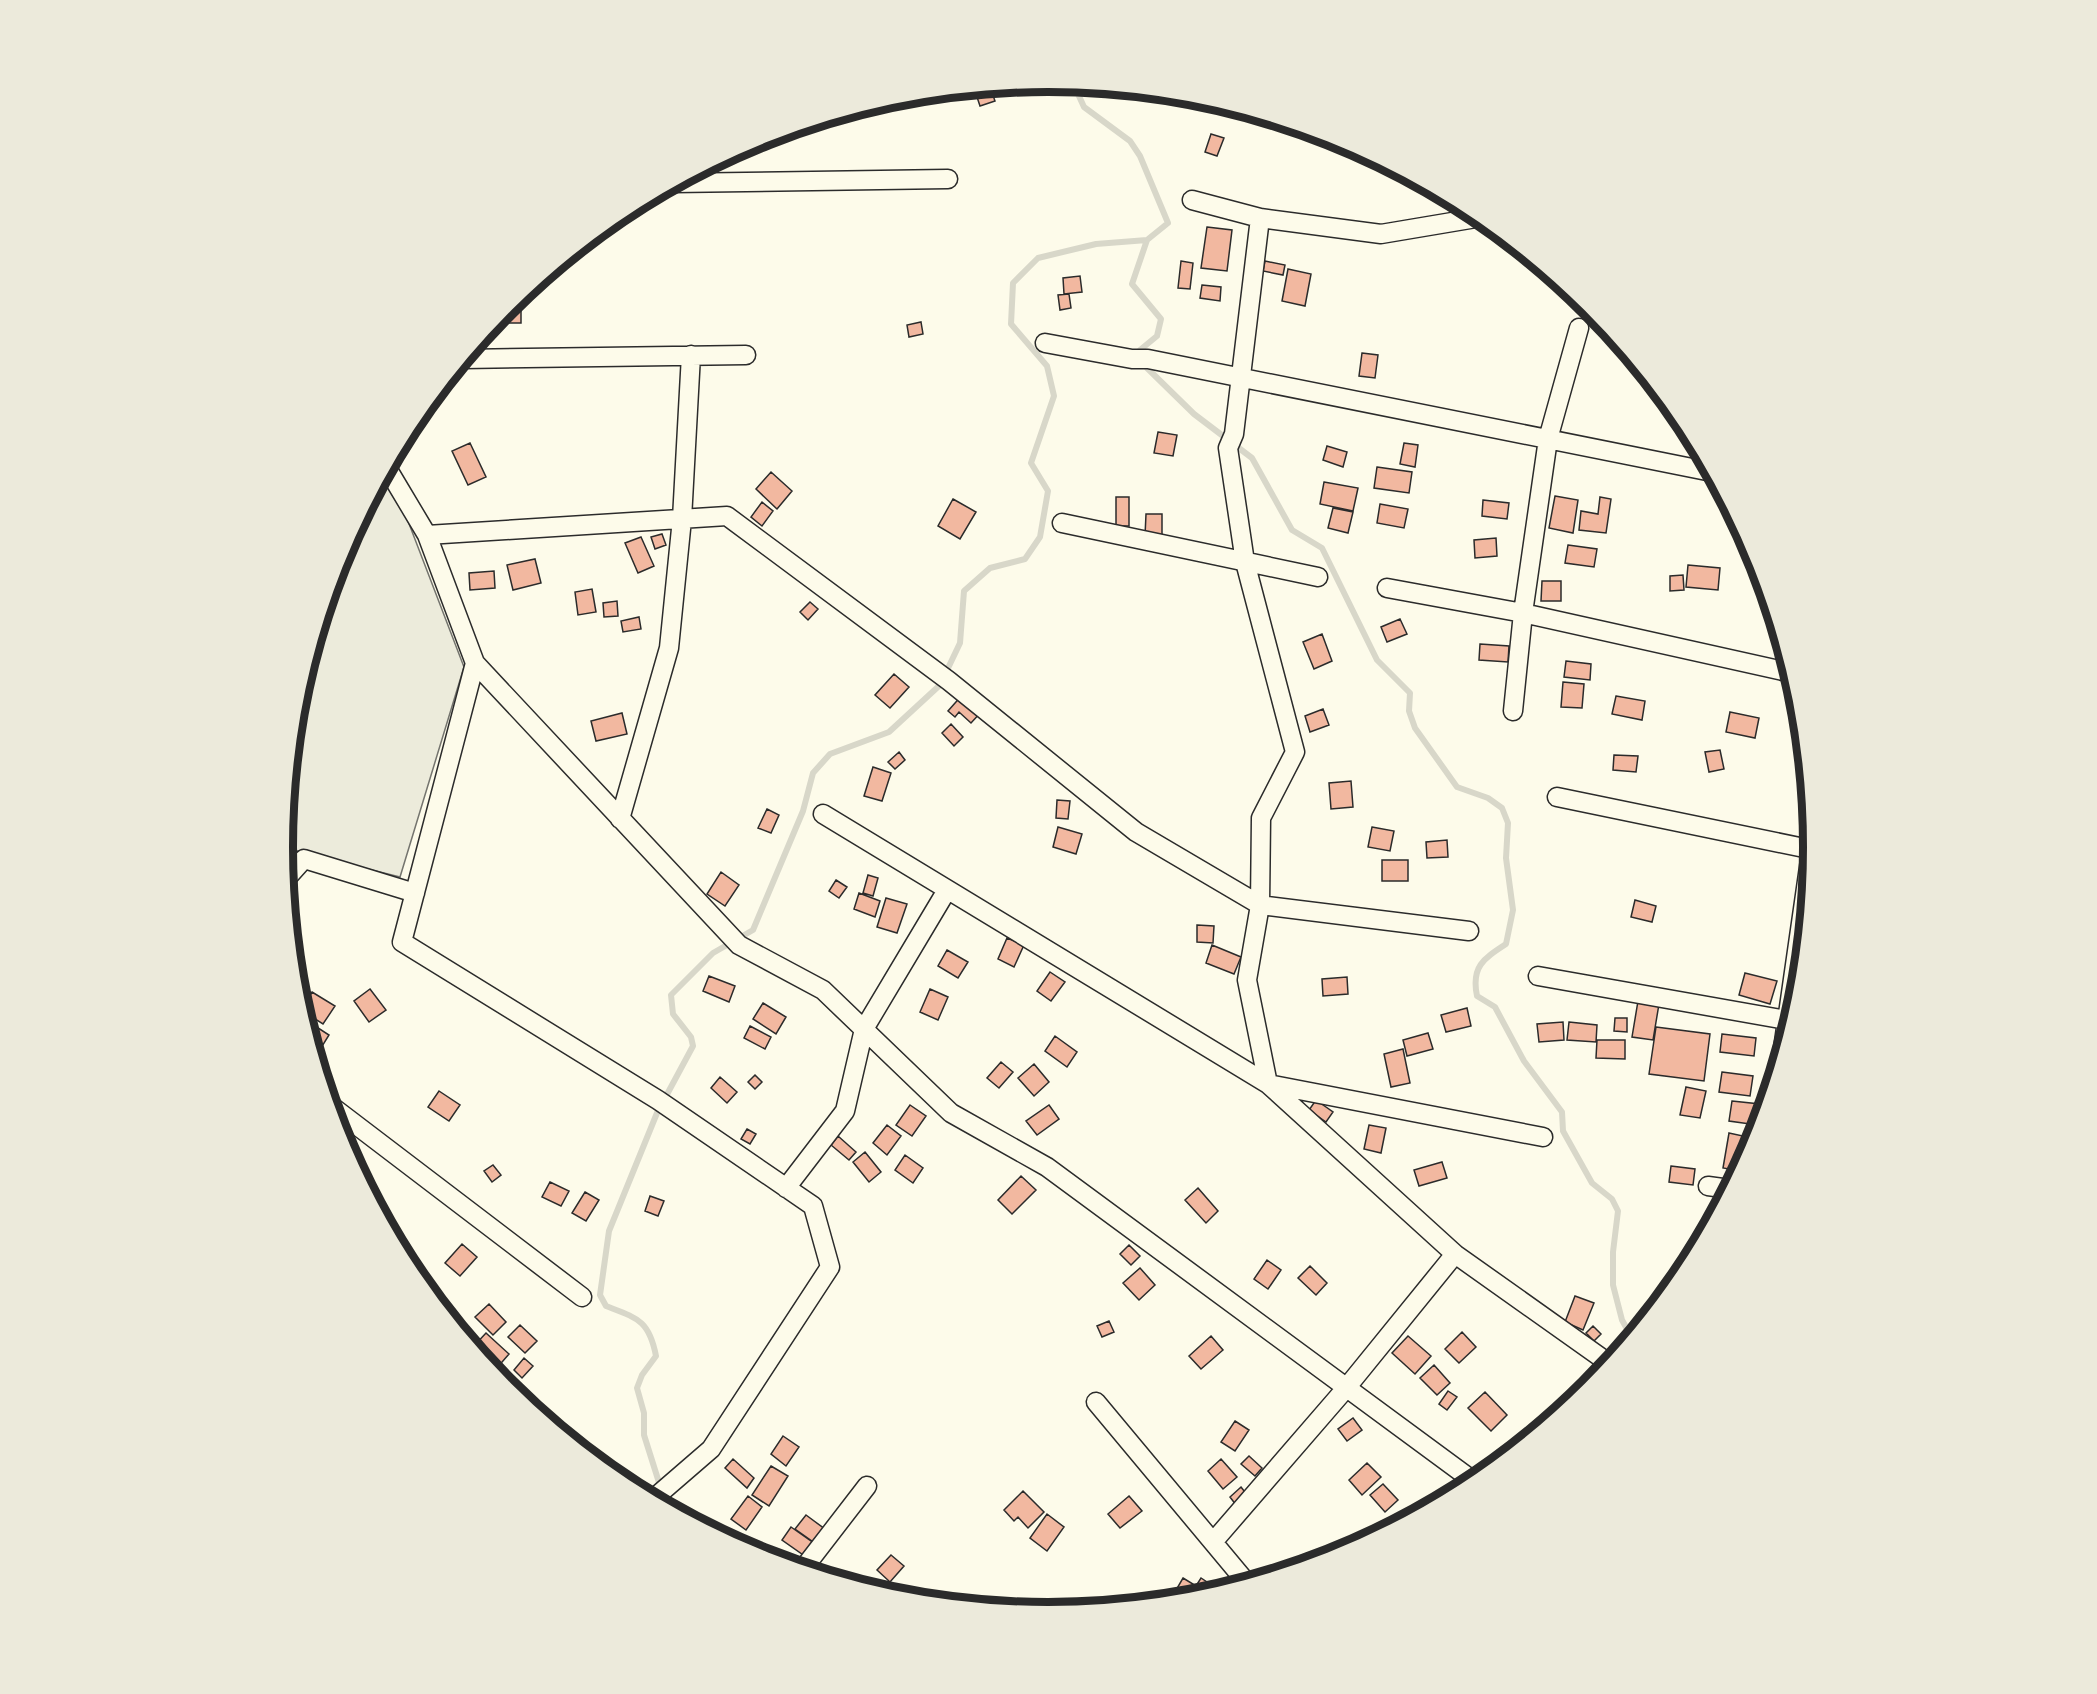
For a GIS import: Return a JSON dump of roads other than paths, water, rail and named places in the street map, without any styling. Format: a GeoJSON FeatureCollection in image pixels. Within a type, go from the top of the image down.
{"type":"FeatureCollection","features":[{"type":"Feature","properties":{"kind":"street"},"geometry":{"type":"LineString","coordinates":[[689,183],[948,179]]}},
{"type":"Feature","properties":{"kind":"street"},"geometry":{"type":"LineString","coordinates":[[1192,200],[1260,218],[1381,234],[1468,219]]}},
{"type":"Feature","properties":{"kind":"street"},"geometry":{"type":"LineString","coordinates":[[1260,218],[1231,441],[1245,562],[1295,752],[1261,818],[1260,905],[1247,980],[1268,1084]]}},
{"type":"Feature","properties":{"kind":"street"},"geometry":{"type":"LineString","coordinates":[[1513,711],[1523,613],[1548,439],[1579,328]]}},
{"type":"Feature","properties":{"kind":"street"},"geometry":{"type":"LineString","coordinates":[[1045,343],[1240,378],[1704,470]]}},
{"type":"Feature","properties":{"kind":"street"},"geometry":{"type":"LineString","coordinates":[[620,819],[669,648],[682,519],[692,355]]}},
{"type":"Feature","properties":{"kind":"street"},"geometry":{"type":"LineString","coordinates":[[472,359],[746,355]]}},
{"type":"Feature","properties":{"kind":"street"},"geometry":{"type":"LineString","coordinates":[[391,475],[428,535],[474,663],[734,941],[823,990],[951,1113],[1047,1167],[1466,1476]]}},
{"type":"Feature","properties":{"kind":"street"},"geometry":{"type":"LineString","coordinates":[[428,535],[727,516],[945,678],[1136,832],[1260,905],[1469,931]]}},
{"type":"Feature","properties":{"kind":"street"},"geometry":{"type":"LineString","coordinates":[[1062,523],[1318,577]]}},
{"type":"Feature","properties":{"kind":"street"},"geometry":{"type":"LineString","coordinates":[[1387,588],[1523,613],[1783,672]]}},
{"type":"Feature","properties":{"kind":"street"},"geometry":{"type":"LineString","coordinates":[[474,663],[402,942],[662,1104],[813,1206],[830,1267],[711,1449],[659,1494]]}},
{"type":"Feature","properties":{"kind":"street"},"geometry":{"type":"LineString","coordinates":[[1557,797],[1804,844]]}},
{"type":"Feature","properties":{"kind":"street"},"geometry":{"type":"LineString","coordinates":[[823,814],[1268,1084],[1455,1254],[1603,1359]]}},
{"type":"Feature","properties":{"kind":"street"},"geometry":{"type":"LineString","coordinates":[[294,870],[304,859],[415,893]]}},
{"type":"Feature","properties":{"kind":"street"},"geometry":{"type":"LineString","coordinates":[[786,1188],[845,1111],[864,1029],[947,890]]}},
{"type":"Feature","properties":{"kind":"street"},"geometry":{"type":"LineString","coordinates":[[1538,976],[1783,1019]]}},
{"type":"Feature","properties":{"kind":"street"},"geometry":{"type":"LineString","coordinates":[[1268,1084],[1543,1137]]}},
{"type":"Feature","properties":{"kind":"street"},"geometry":{"type":"LineString","coordinates":[[343,1115],[582,1297]]}},
{"type":"Feature","properties":{"kind":"street"},"geometry":{"type":"LineString","coordinates":[[1708,1186],[1722,1188]]}},
{"type":"Feature","properties":{"kind":"street"},"geometry":{"type":"LineString","coordinates":[[1213,1542],[1347,1387],[1455,1254]]}},
{"type":"Feature","properties":{"kind":"street"},"geometry":{"type":"LineString","coordinates":[[1095,1401],[1242,1577]]}},
{"type":"Feature","properties":{"kind":"street"},"geometry":{"type":"LineString","coordinates":[[808,1563],[867,1486]]}},
{"type":"Feature","properties":{"kind":"waterway"},"geometry":{"type":"LineString","coordinates":[[1077,93],[1084,107],[1130,141],[1140,156],[1168,223],[1147,240],[1132,284],[1161,319],[1157,336],[1140,350],[1147,368],[1194,414],[1252,458],[1292,530],[1322,548],[1377,660],[1410,693],[1409,711],[1415,728],[1457,787],[1488,798],[1502,808],[1508,823],[1506,858],[1513,910],[1506,944],[1485,959],[1477,971],[1477,996],[1495,1007],[1524,1061],[1562,1112],[1563,1131],[1592,1183],[1612,1199],[1618,1211],[1613,1252],[1613,1285],[1622,1320],[1628,1331]]}},
{"type":"Feature","properties":{"kind":"waterway"},"geometry":{"type":"LineString","coordinates":[[666,1498],[662,1492],[644,1435],[644,1413],[637,1388],[642,1375],[656,1356],[653,1344],[650,1335],[640,1322],[606,1306],[600,1295],[609,1231],[657,1113],[693,1046],[691,1037],[673,1014],[671,995],[713,953],[753,930],[803,811],[813,773],[830,754],[889,732],[940,685],[960,643],[964,591],[990,568],[1025,559],[1040,537],[1048,491],[1031,463],[1054,396],[1047,366],[1011,324],[1013,283],[1038,258],[1096,244],[1147,240]]}}]}
